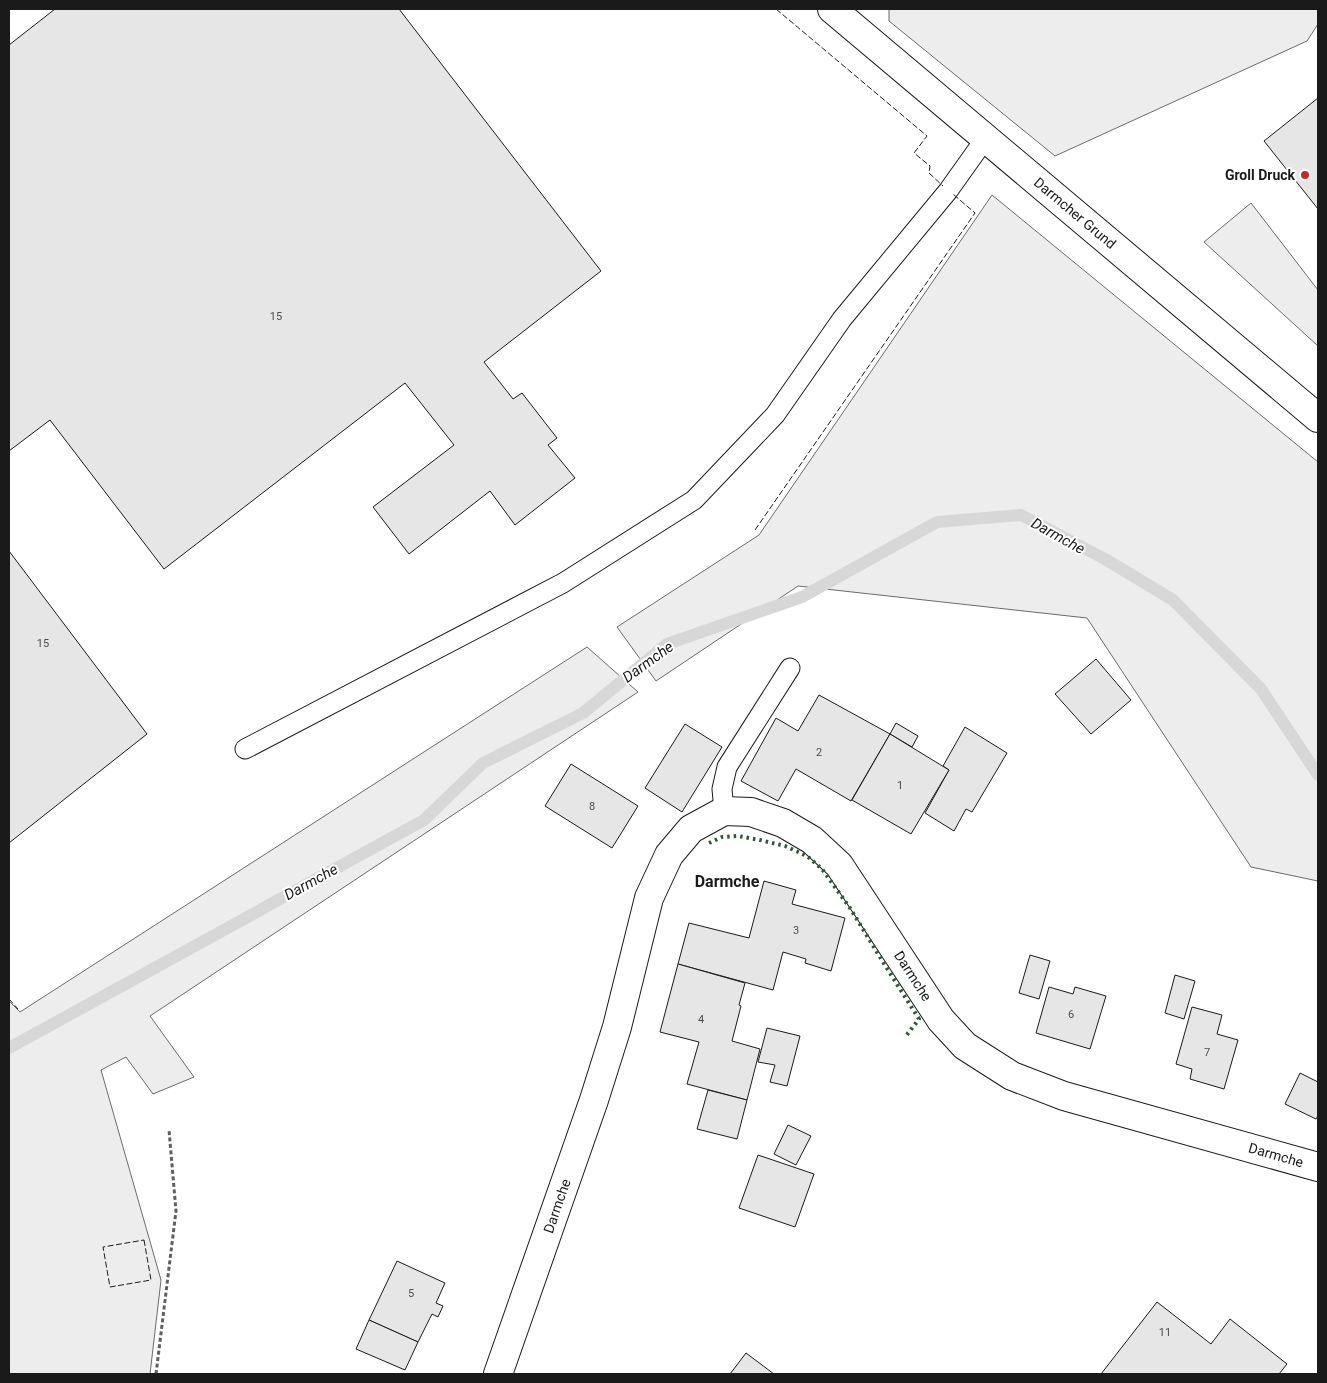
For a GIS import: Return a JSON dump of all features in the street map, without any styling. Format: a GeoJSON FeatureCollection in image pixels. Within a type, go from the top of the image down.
{"type":"FeatureCollection","features":[{"type":"Feature","properties":{"kind":"street","name":"Darmcher Grund"},"geometry":{"type":"LineString","coordinates":[[832,9],[1318,418]]}},
{"type":"Feature","properties":{"kind":"street","name":"Darmche"},"geometry":{"type":"LineString","coordinates":[[498,1374],[609,1054],[649,898],[669,855],[691,829],[724,812],[751,812],[783,823],[812,840],[839,865],[942,1020],[964,1046],[1012,1076],[1064,1096],[1318,1167]]}},
{"type":"Feature","properties":{"kind":"lane"},"geometry":{"type":"LineString","coordinates":[[245,749],[563,583],[694,500],[775,415],[842,319],[948,191],[985,139]]}},
{"type":"Feature","properties":{"kind":"lane"},"geometry":{"type":"LineString","coordinates":[[724,812],[722,788],[727,768],[790,668]]}},
{"type":"Feature","properties":{"kind":"path"},"geometry":{"type":"LineString","coordinates":[[156,1374],[176,1211],[169,1130]]}},
{"type":"Feature","properties":{"kind":"shaded area"},"geometry":{"type":"Polygon","coordinates":[[[889,9],[1318,9],[1318,24],[1307,41],[1055,156],[889,21],[889,9]]]}},
{"type":"Feature","properties":{"kind":"shaded area"},"geometry":{"type":"Polygon","coordinates":[[[992,195],[1318,462],[1318,881],[1251,867],[1087,618],[798,586],[656,681],[617,627],[759,535],[992,195]]]}},
{"type":"Feature","properties":{"kind":"shaded area"},"geometry":{"type":"Polygon","coordinates":[[[1251,203],[1318,290],[1318,346],[1204,242],[1251,203]]]}},
{"type":"Feature","properties":{"kind":"shaded area"},"geometry":{"type":"Polygon","coordinates":[[[587,647],[638,692],[150,1016],[194,1077],[153,1094],[126,1057],[101,1070],[161,1280],[150,1374],[9,1374],[9,1001],[20,1012],[587,647]]]}},
{"type":"Feature","properties":{"kind":"building"},"geometry":{"type":"Polygon","coordinates":[[[55,9],[399,9],[601,271],[484,362],[513,399],[522,393],[557,438],[548,445],[575,478],[515,525],[490,491],[409,554],[373,507],[454,445],[405,383],[164,569],[50,420],[9,451],[9,45],[55,9]]]}},
{"type":"Feature","properties":{"kind":"building","name":"Groll Druck"},"geometry":{"type":"Polygon","coordinates":[[[1318,98],[1318,209],[1264,141],[1318,98]]]}},
{"type":"Feature","properties":{"kind":"building"},"geometry":{"type":"Polygon","coordinates":[[[9,551],[147,734],[9,843],[9,551]]]}},
{"type":"Feature","properties":{"kind":"building"},"geometry":{"type":"Polygon","coordinates":[[[1096,659],[1131,700],[1091,734],[1055,694],[1096,659]]]}},
{"type":"Feature","properties":{"kind":"building"},"geometry":{"type":"Polygon","coordinates":[[[819,695],[890,734],[851,801],[796,769],[778,801],[741,781],[776,718],[798,731],[819,695]]]}},
{"type":"Feature","properties":{"kind":"building"},"geometry":{"type":"Polygon","coordinates":[[[896,723],[918,736],[912,747],[890,734],[896,723]]]}},
{"type":"Feature","properties":{"kind":"building"},"geometry":{"type":"Polygon","coordinates":[[[685,724],[722,747],[682,812],[645,788],[685,724]]]}},
{"type":"Feature","properties":{"kind":"building"},"geometry":{"type":"Polygon","coordinates":[[[965,727],[1007,753],[972,812],[966,809],[954,831],[925,813],[949,770],[943,766],[965,727]]]}},
{"type":"Feature","properties":{"kind":"building"},"geometry":{"type":"Polygon","coordinates":[[[890,734],[949,770],[911,834],[852,800],[890,734]]]}},
{"type":"Feature","properties":{"kind":"building"},"geometry":{"type":"Polygon","coordinates":[[[571,764],[638,806],[612,848],[545,806],[571,764]]]}},
{"type":"Feature","properties":{"kind":"building"},"geometry":{"type":"Polygon","coordinates":[[[764,881],[796,890],[792,904],[845,918],[831,971],[805,963],[806,959],[783,952],[773,990],[678,964],[689,923],[749,938],[764,881]]]}},
{"type":"Feature","properties":{"kind":"building"},"geometry":{"type":"Polygon","coordinates":[[[1030,955],[1050,961],[1039,999],[1019,993],[1030,955]]]}},
{"type":"Feature","properties":{"kind":"building"},"geometry":{"type":"Polygon","coordinates":[[[678,964],[745,983],[732,1041],[760,1049],[747,1100],[687,1084],[699,1042],[660,1032],[678,964]]]}},
{"type":"Feature","properties":{"kind":"building"},"geometry":{"type":"Polygon","coordinates":[[[1175,975],[1195,981],[1184,1019],[1165,1013],[1175,975]]]}},
{"type":"Feature","properties":{"kind":"building"},"geometry":{"type":"Polygon","coordinates":[[[1049,987],[1073,994],[1075,987],[1106,996],[1090,1049],[1036,1033],[1049,987]]]}},
{"type":"Feature","properties":{"kind":"building"},"geometry":{"type":"Polygon","coordinates":[[[1192,1007],[1222,1015],[1217,1034],[1238,1040],[1224,1089],[1190,1079],[1192,1069],[1176,1064],[1192,1007]]]}},
{"type":"Feature","properties":{"kind":"building"},"geometry":{"type":"Polygon","coordinates":[[[767,1028],[800,1036],[787,1086],[770,1082],[775,1065],[758,1062],[767,1028]]]}},
{"type":"Feature","properties":{"kind":"building"},"geometry":{"type":"Polygon","coordinates":[[[1300,1073],[1318,1082],[1318,1116],[1316,1119],[1285,1104],[1300,1073]]]}},
{"type":"Feature","properties":{"kind":"building"},"geometry":{"type":"Polygon","coordinates":[[[708,1090],[747,1100],[737,1139],[697,1129],[708,1090]]]}},
{"type":"Feature","properties":{"kind":"building"},"geometry":{"type":"Polygon","coordinates":[[[788,1125],[811,1136],[796,1165],[774,1154],[788,1125]]]}},
{"type":"Feature","properties":{"kind":"building"},"geometry":{"type":"Polygon","coordinates":[[[758,1155],[814,1174],[795,1227],[739,1208],[758,1155]]]}},
{"type":"Feature","properties":{"kind":"building"},"geometry":{"type":"Polygon","coordinates":[[[397,1261],[445,1283],[436,1303],[443,1306],[438,1317],[432,1314],[418,1342],[369,1320],[397,1261]]]}},
{"type":"Feature","properties":{"kind":"building"},"geometry":{"type":"Polygon","coordinates":[[[1157,1302],[1211,1344],[1230,1319],[1287,1364],[1279,1374],[1101,1374],[1157,1302]]]}},
{"type":"Feature","properties":{"kind":"building"},"geometry":{"type":"Polygon","coordinates":[[[369,1320],[418,1342],[405,1370],[356,1349],[369,1320]]]}},
{"type":"Feature","properties":{"kind":"building"},"geometry":{"type":"Polygon","coordinates":[[[746,1353],[774,1374],[730,1374],[746,1353]]]}},
{"type":"Feature","properties":{"kind":"waterway","name":"Darmche"},"geometry":{"type":"LineString","coordinates":[[9,1048],[424,820],[483,763],[583,713],[667,644],[802,597],[937,522],[1021,515],[1105,559],[1173,600],[1261,689],[1318,775]]}},
{"type":"Feature","properties":{"kind":"hedge"},"geometry":{"type":"LineString","coordinates":[[709,843],[722,837],[738,836],[760,840],[785,846],[807,856],[822,869],[850,908],[919,1019],[906,1036]]}},
{"type":"Feature","properties":{"kind":"fence"},"geometry":{"type":"LineString","coordinates":[[776,9],[927,136],[914,153],[930,166],[929,173],[943,186]]}},
{"type":"Feature","properties":{"kind":"fence"},"geometry":{"type":"LineString","coordinates":[[755,530],[975,213],[953,194]]}},
{"type":"Feature","properties":{"kind":"fence"},"geometry":{"type":"LineString","coordinates":[[9,999],[18,1009]]}},
{"type":"Feature","properties":{"kind":"fence"},"geometry":{"type":"LineString","coordinates":[[144,1240],[151,1280],[110,1287],[103,1247],[144,1240]]}},
{"type":"Feature","properties":{"kind":"place","name":"Groll Druck"},"geometry":{"type":"Point","coordinates":[1305,175]}},
{"type":"Feature","properties":{"kind":"district","name":"Darmche"},"geometry":{"type":"Point","coordinates":[727,881]}}]}
